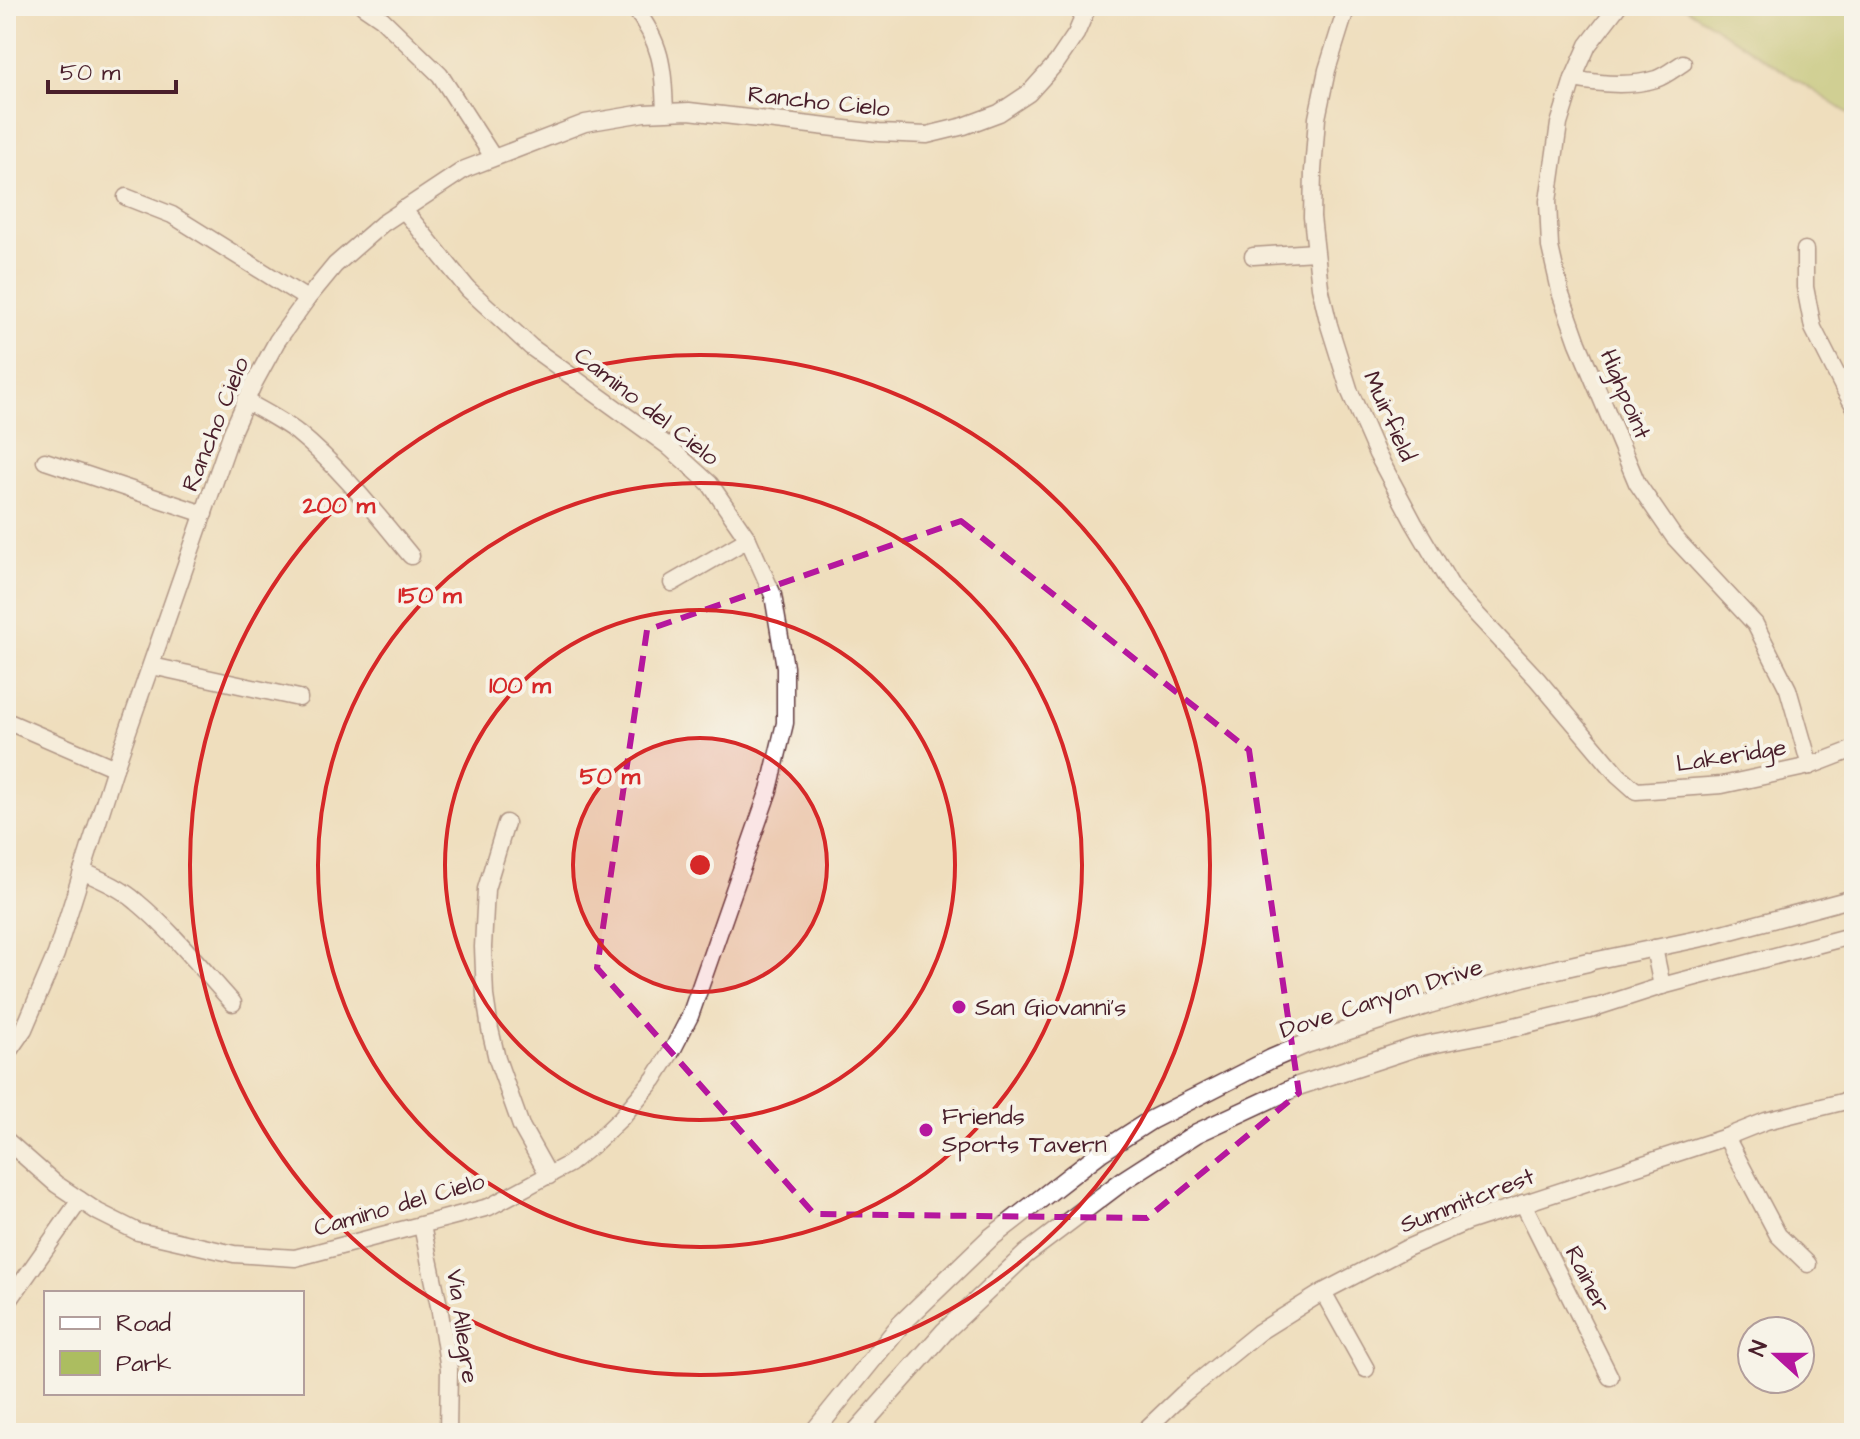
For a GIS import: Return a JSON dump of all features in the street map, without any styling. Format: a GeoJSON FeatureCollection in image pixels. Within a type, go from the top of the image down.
{"type":"FeatureCollection","features":[{"type":"Feature","properties":{"kind":"street"},"geometry":{"type":"LineString","coordinates":[[363,6],[382,19],[440,75],[493,157]]}},
{"type":"Feature","properties":{"kind":"street"},"geometry":{"type":"LineString","coordinates":[[633,6],[657,45],[664,71],[665,111]]}},
{"type":"Feature","properties":{"kind":"street","name":"Rancho Cielo"},"geometry":{"type":"LineString","coordinates":[[6,1055],[24,1029],[56,954],[115,768],[245,401],[277,341],[335,265],[382,224],[465,169],[585,123],[644,113],[689,111],[879,133],[927,135],[964,126],[999,113],[1029,93],[1076,34],[1088,6]]}},
{"type":"Feature","properties":{"kind":"street","name":"Muirfield"},"geometry":{"type":"LineString","coordinates":[[1347,6],[1327,70],[1317,118],[1312,217],[1320,287],[1350,392],[1377,454],[1453,589],[1537,679],[1618,775]]}},
{"type":"Feature","properties":{"kind":"street","name":"Highpoint"},"geometry":{"type":"LineString","coordinates":[[1618,6],[1588,45],[1559,124],[1548,201],[1550,247],[1561,295],[1637,483],[1674,537],[1755,624],[1788,689],[1810,766]]}},
{"type":"Feature","properties":{"kind":"street"},"geometry":{"type":"LineString","coordinates":[[1573,79],[1596,84],[1656,79],[1683,63]]}},
{"type":"Feature","properties":{"kind":"street"},"geometry":{"type":"LineString","coordinates":[[126,197],[172,215],[307,299]]}},
{"type":"Feature","properties":{"kind":"street","name":"Camino del Cielo"},"geometry":{"type":"LineString","coordinates":[[6,1140],[56,1184],[98,1212],[138,1232],[234,1254],[295,1258],[489,1207],[569,1164],[621,1118],[654,1079],[690,1016],[769,790],[785,723],[785,667],[773,595],[748,539],[710,484],[668,446],[531,347],[468,289],[403,209]]}},
{"type":"Feature","properties":{"kind":"street"},"geometry":{"type":"LineString","coordinates":[[1805,250],[1805,287],[1813,328],[1854,406]]}},
{"type":"Feature","properties":{"kind":"street"},"geometry":{"type":"LineString","coordinates":[[1253,256],[1315,252]]}},
{"type":"Feature","properties":{"kind":"street"},"geometry":{"type":"LineString","coordinates":[[245,401],[272,415],[319,452],[411,556]]}},
{"type":"Feature","properties":{"kind":"street"},"geometry":{"type":"LineString","coordinates":[[45,461],[204,514]]}},
{"type":"Feature","properties":{"kind":"street"},"geometry":{"type":"LineString","coordinates":[[672,583],[748,539]]}},
{"type":"Feature","properties":{"kind":"street"},"geometry":{"type":"LineString","coordinates":[[152,666],[299,698]]}},
{"type":"Feature","properties":{"kind":"street"},"geometry":{"type":"LineString","coordinates":[[11,723],[115,768]]}},
{"type":"Feature","properties":{"kind":"street","name":"Lakeridge"},"geometry":{"type":"LineString","coordinates":[[1618,775],[1636,791],[1722,785],[1810,766],[1854,749]]}},
{"type":"Feature","properties":{"kind":"street"},"geometry":{"type":"LineString","coordinates":[[506,823],[486,889],[483,947],[485,996],[497,1059],[521,1126],[549,1176]]}},
{"type":"Feature","properties":{"kind":"street"},"geometry":{"type":"LineString","coordinates":[[82,871],[115,886],[137,902],[175,938],[233,1003]]}},
{"type":"Feature","properties":{"kind":"street","name":"Dove Canyon Drive"},"geometry":{"type":"LineString","coordinates":[[813,1433],[901,1324],[989,1239],[1101,1152],[1151,1120],[1306,1044],[1469,993],[1588,962],[1708,937],[1854,898]]}},
{"type":"Feature","properties":{"kind":"street"},"geometry":{"type":"LineString","coordinates":[[855,1433],[945,1331],[1026,1254],[1124,1180],[1197,1133],[1298,1086],[1416,1047],[1594,1008],[1662,986],[1854,935]]}},
{"type":"Feature","properties":{"kind":"street"},"geometry":{"type":"LineString","coordinates":[[1654,948],[1662,986]]}},
{"type":"Feature","properties":{"kind":"street","name":"Summitcrest"},"geometry":{"type":"LineString","coordinates":[[1142,1433],[1183,1394],[1259,1332],[1323,1292],[1407,1248],[1467,1222],[1766,1121],[1854,1099]]}},
{"type":"Feature","properties":{"kind":"street"},"geometry":{"type":"LineString","coordinates":[[1726,1137],[1778,1235],[1808,1264]]}},
{"type":"Feature","properties":{"kind":"street"},"geometry":{"type":"LineString","coordinates":[[6,1305],[80,1200]]}},
{"type":"Feature","properties":{"kind":"street","name":"Rainer"},"geometry":{"type":"LineString","coordinates":[[1523,1203],[1610,1377]]}},
{"type":"Feature","properties":{"kind":"street","name":"Via Allegre"},"geometry":{"type":"LineString","coordinates":[[422,1226],[449,1369],[448,1433]]}},
{"type":"Feature","properties":{"kind":"street"},"geometry":{"type":"LineString","coordinates":[[1323,1292],[1366,1369]]}},
{"type":"Feature","properties":{"kind":"highlighted area"},"geometry":{"type":"Polygon","coordinates":[[[961,521],[1249,750],[1299,1093],[1147,1218],[814,1214],[597,968],[647,630],[961,521]]]}},
{"type":"Feature","properties":{"kind":"green space"},"geometry":{"type":"Polygon","coordinates":[[[1683,6],[1854,6],[1854,117],[1683,6]]]}},
{"type":"Feature","properties":{"kind":"place","name":"San Giovanni's"},"geometry":{"type":"Point","coordinates":[959,1007]}},
{"type":"Feature","properties":{"kind":"place","name":"Friends Sports Tavern"},"geometry":{"type":"Point","coordinates":[926,1130]}}]}
